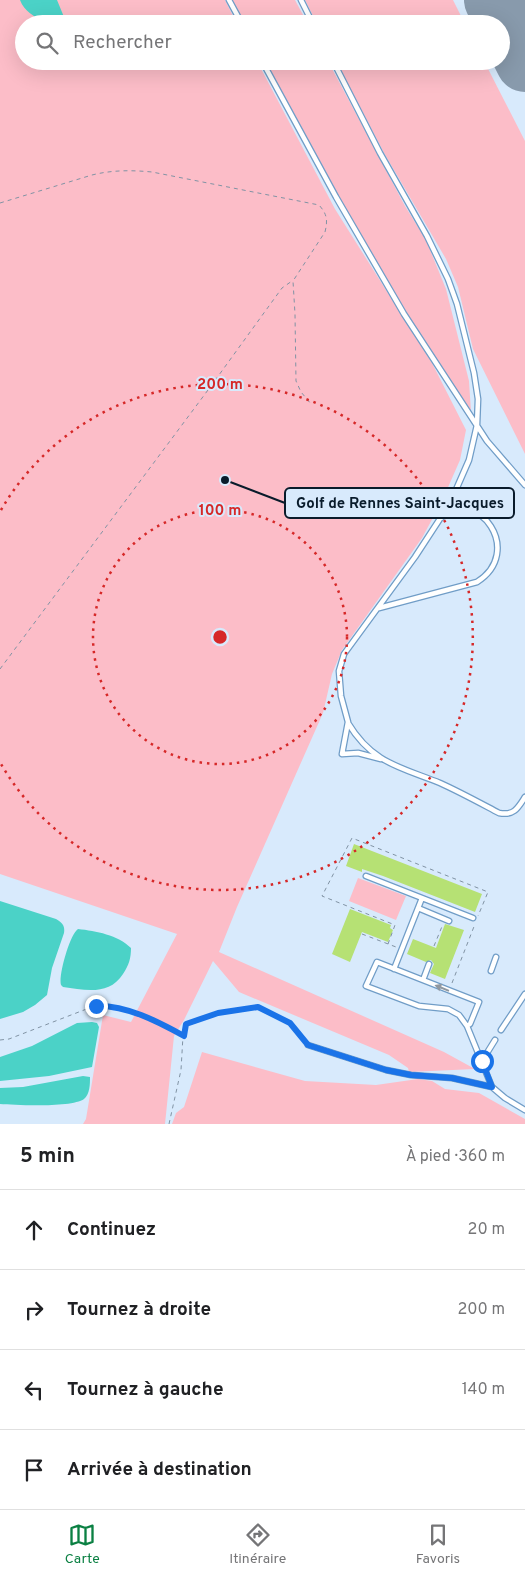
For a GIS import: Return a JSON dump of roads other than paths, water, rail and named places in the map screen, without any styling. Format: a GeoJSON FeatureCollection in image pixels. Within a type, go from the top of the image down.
{"type":"FeatureCollection","features":[{"type":"Feature","properties":{"kind":"lane"},"geometry":{"type":"LineString","coordinates":[[230,0],[238,15]]}},
{"type":"Feature","properties":{"kind":"lane"},"geometry":{"type":"LineString","coordinates":[[301,0],[308,15]]}},
{"type":"Feature","properties":{"kind":"lane"},"geometry":{"type":"LineString","coordinates":[[267,70],[336,197],[404,314],[487,441],[525,485]]}},
{"type":"Feature","properties":{"kind":"lane"},"geometry":{"type":"LineString","coordinates":[[337,70],[380,153],[427,236],[448,280],[457,304],[474,373],[478,399],[477,425],[469,460],[455,492],[415,557],[344,654],[341,662],[339,671],[340,685],[348,722],[360,741],[380,759]]}},
{"type":"Feature","properties":{"kind":"lane"},"geometry":{"type":"LineString","coordinates":[[437,522],[456,510],[472,510],[488,518],[502,539]]}},
{"type":"Feature","properties":{"kind":"lane"},"geometry":{"type":"LineString","coordinates":[[378,608],[477,582],[490,573],[503,552]]}},
{"type":"Feature","properties":{"kind":"lane"},"geometry":{"type":"LineString","coordinates":[[348,722],[342,754],[358,753],[380,759],[441,784],[499,813],[514,812],[525,797]]}},
{"type":"Feature","properties":{"kind":"lane"},"geometry":{"type":"LineString","coordinates":[[366,876],[473,918]]}},
{"type":"Feature","properties":{"kind":"lane"},"geometry":{"type":"LineString","coordinates":[[394,969],[422,898]]}},
{"type":"Feature","properties":{"kind":"lane"},"geometry":{"type":"LineString","coordinates":[[418,908],[447,920]]}},
{"type":"Feature","properties":{"kind":"lane"},"geometry":{"type":"LineString","coordinates":[[491,971],[496,957]]}},
{"type":"Feature","properties":{"kind":"lane"},"geometry":{"type":"LineString","coordinates":[[467,1026],[470,1024],[479,1002],[376,962],[366,986],[419,1006],[448,1009],[459,1015],[467,1026],[492,1087]]}},
{"type":"Feature","properties":{"kind":"lane"},"geometry":{"type":"LineString","coordinates":[[423,980],[429,964]]}},
{"type":"Feature","properties":{"kind":"lane"},"geometry":{"type":"LineString","coordinates":[[501,1030],[525,994]]}},
{"type":"Feature","properties":{"kind":"lane"},"geometry":{"type":"LineString","coordinates":[[482,1061],[495,1040]]}},
{"type":"Feature","properties":{"kind":"lane"},"geometry":{"type":"LineString","coordinates":[[308,1045],[386,1070],[411,1075],[452,1078],[492,1087],[505,1098],[525,1110]]}},
{"type":"Feature","properties":{"kind":"place","name":"Golf de Rennes Saint-Jacques"},"geometry":{"type":"Point","coordinates":[225,480]}}]}
